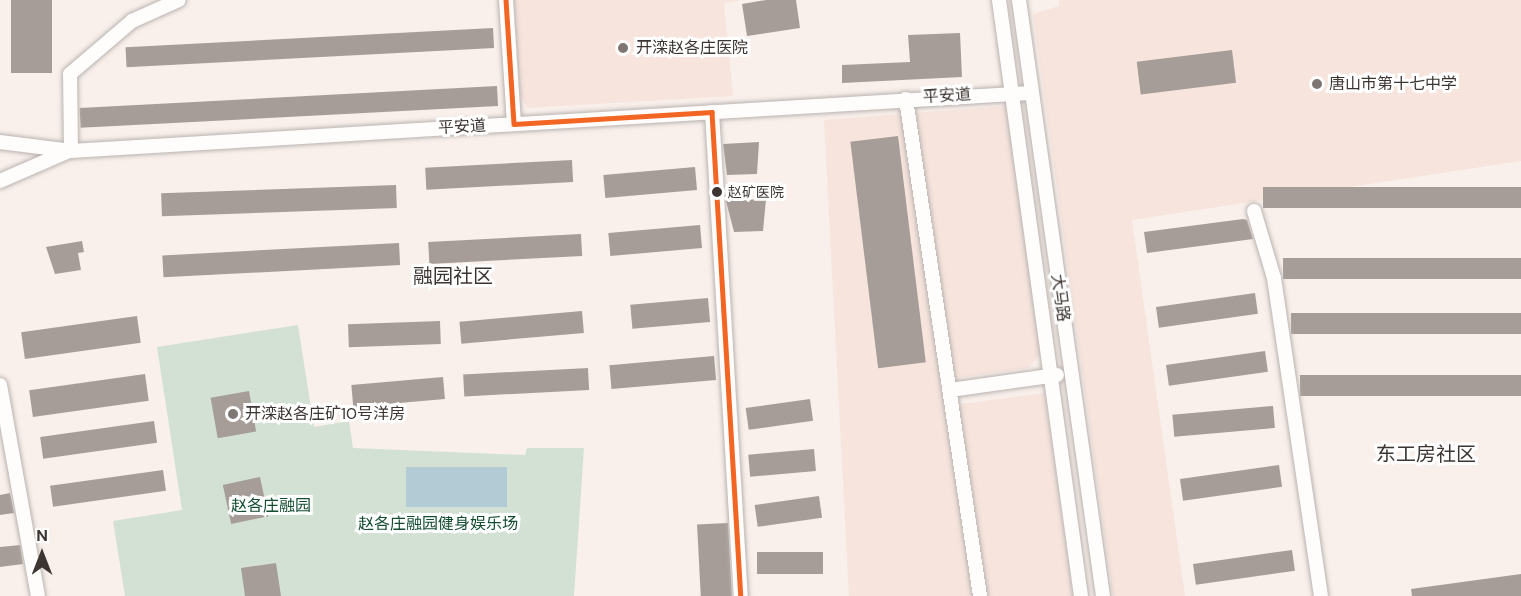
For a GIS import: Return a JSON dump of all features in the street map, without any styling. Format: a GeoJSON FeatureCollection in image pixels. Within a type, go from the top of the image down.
{"type":"FeatureCollection","features":[{"type":"Feature","properties":{"kind":"street"},"geometry":{"type":"LineString","coordinates":[[71,151],[70,74],[132,21],[179,0]]}},
{"type":"Feature","properties":{"kind":"street"},"geometry":{"type":"LineString","coordinates":[[506,0],[514,124]]}},
{"type":"Feature","properties":{"kind":"street","name":"大马路"},"geometry":{"type":"LineString","coordinates":[[999,0],[1081,596]]}},
{"type":"Feature","properties":{"kind":"street","name":"大马路"},"geometry":{"type":"LineString","coordinates":[[1019,0],[1103,596]]}},
{"type":"Feature","properties":{"kind":"street","name":"平安道"},"geometry":{"type":"LineString","coordinates":[[71,151],[1011,92],[1031,93]]}},
{"type":"Feature","properties":{"kind":"street"},"geometry":{"type":"LineString","coordinates":[[906,99],[980,596]]}},
{"type":"Feature","properties":{"kind":"street"},"geometry":{"type":"LineString","coordinates":[[712,112],[741,596]]}},
{"type":"Feature","properties":{"kind":"street"},"geometry":{"type":"LineString","coordinates":[[0,142],[71,151]]}},
{"type":"Feature","properties":{"kind":"street"},"geometry":{"type":"LineString","coordinates":[[0,181],[71,151]]}},
{"type":"Feature","properties":{"kind":"street"},"geometry":{"type":"LineString","coordinates":[[1254,211],[1274,278],[1321,596]]}},
{"type":"Feature","properties":{"kind":"street"},"geometry":{"type":"LineString","coordinates":[[950,390],[1071,373]]}},
{"type":"Feature","properties":{"kind":"street"},"geometry":{"type":"LineString","coordinates":[[0,385],[38,596]]}},
{"type":"Feature","properties":{"kind":"shaded area","name":"开滦赵各庄医院"},"geometry":{"type":"Polygon","coordinates":[[[514,0],[741,0],[724,3],[733,96],[527,108],[520,94],[514,0]]]}},
{"type":"Feature","properties":{"kind":"shaded area","name":"唐山市第十七中学"},"geometry":{"type":"Polygon","coordinates":[[[1059,0],[1521,0],[1521,161],[1132,220],[1185,596],[1113,596],[1033,14],[1059,6],[1059,0]]]}},
{"type":"Feature","properties":{"kind":"shaded area"},"geometry":{"type":"Polygon","coordinates":[[[1006,106],[1041,354],[1028,368],[948,379],[952,405],[1045,393],[1073,596],[849,596],[824,120],[1006,106]]]}},
{"type":"Feature","properties":{"kind":"green space","name":"赵各庄融园"},"geometry":{"type":"Polygon","coordinates":[[[298,325],[314,427],[349,421],[353,448],[525,455],[527,448],[584,448],[574,596],[125,596],[113,521],[182,510],[157,347],[298,325]]]}},
{"type":"Feature","properties":{"kind":"water"},"geometry":{"type":"Polygon","coordinates":[[[406,467],[507,467],[507,507],[406,507],[406,467]]]}},
{"type":"Feature","properties":{"kind":"building"},"geometry":{"type":"Polygon","coordinates":[[[11,0],[52,0],[52,73],[11,73],[11,0]]]}},
{"type":"Feature","properties":{"kind":"building"},"geometry":{"type":"Polygon","coordinates":[[[766,0],[796,0],[800,28],[747,36],[742,4],[766,0]]]}},
{"type":"Feature","properties":{"kind":"building"},"geometry":{"type":"Polygon","coordinates":[[[493,28],[494,48],[127,67],[126,47],[493,28]]]}},
{"type":"Feature","properties":{"kind":"building"},"geometry":{"type":"Polygon","coordinates":[[[960,33],[962,77],[842,83],[842,65],[910,62],[908,35],[960,33]]]}},
{"type":"Feature","properties":{"kind":"building"},"geometry":{"type":"Polygon","coordinates":[[[1232,50],[1236,83],[1141,94],[1137,62],[1232,50]]]}},
{"type":"Feature","properties":{"kind":"building"},"geometry":{"type":"Polygon","coordinates":[[[497,86],[498,106],[81,128],[80,108],[497,86]]]}},
{"type":"Feature","properties":{"kind":"building"},"geometry":{"type":"Polygon","coordinates":[[[898,136],[926,362],[878,368],[850,142],[898,136]]]}},
{"type":"Feature","properties":{"kind":"building"},"geometry":{"type":"Polygon","coordinates":[[[759,142],[757,174],[727,175],[723,144],[759,142]]]}},
{"type":"Feature","properties":{"kind":"building"},"geometry":{"type":"Polygon","coordinates":[[[572,160],[573,182],[426,190],[425,168],[572,160]]]}},
{"type":"Feature","properties":{"kind":"building"},"geometry":{"type":"Polygon","coordinates":[[[695,167],[697,190],[605,198],[603,175],[695,167]]]}},
{"type":"Feature","properties":{"kind":"building"},"geometry":{"type":"Polygon","coordinates":[[[396,185],[397,208],[162,216],[161,193],[396,185]]]}},
{"type":"Feature","properties":{"kind":"building"},"geometry":{"type":"Polygon","coordinates":[[[1263,187],[1521,187],[1521,208],[1263,208],[1263,187]]]}},
{"type":"Feature","properties":{"kind":"building"},"geometry":{"type":"Polygon","coordinates":[[[766,199],[763,231],[734,232],[726,201],[766,199]]]}},
{"type":"Feature","properties":{"kind":"building"},"geometry":{"type":"Polygon","coordinates":[[[1247,220],[1253,239],[1147,253],[1144,232],[1247,220]]]}},
{"type":"Feature","properties":{"kind":"building"},"geometry":{"type":"Polygon","coordinates":[[[700,225],[702,248],[610,256],[608,233],[700,225]]]}},
{"type":"Feature","properties":{"kind":"building"},"geometry":{"type":"Polygon","coordinates":[[[581,234],[582,256],[429,264],[428,242],[581,234]]]}},
{"type":"Feature","properties":{"kind":"building"},"geometry":{"type":"Polygon","coordinates":[[[82,241],[84,252],[78,253],[81,270],[55,274],[46,247],[82,241]]]}},
{"type":"Feature","properties":{"kind":"building"},"geometry":{"type":"Polygon","coordinates":[[[399,243],[400,265],[163,277],[162,255],[399,243]]]}},
{"type":"Feature","properties":{"kind":"building"},"geometry":{"type":"Polygon","coordinates":[[[1283,258],[1521,258],[1521,279],[1283,279],[1283,258]]]}},
{"type":"Feature","properties":{"kind":"building"},"geometry":{"type":"Polygon","coordinates":[[[1255,293],[1258,314],[1159,328],[1156,307],[1255,293]]]}},
{"type":"Feature","properties":{"kind":"building"},"geometry":{"type":"Polygon","coordinates":[[[708,298],[710,322],[632,329],[630,305],[708,298]]]}},
{"type":"Feature","properties":{"kind":"building"},"geometry":{"type":"Polygon","coordinates":[[[582,311],[584,333],[461,344],[459,322],[582,311]]]}},
{"type":"Feature","properties":{"kind":"building"},"geometry":{"type":"Polygon","coordinates":[[[1291,313],[1521,313],[1521,334],[1291,334],[1291,313]]]}},
{"type":"Feature","properties":{"kind":"building"},"geometry":{"type":"Polygon","coordinates":[[[137,316],[141,343],[25,359],[21,332],[137,316]]]}},
{"type":"Feature","properties":{"kind":"building"},"geometry":{"type":"Polygon","coordinates":[[[440,321],[441,344],[349,347],[348,324],[440,321]]]}},
{"type":"Feature","properties":{"kind":"building"},"geometry":{"type":"Polygon","coordinates":[[[1265,351],[1268,372],[1169,386],[1166,365],[1265,351]]]}},
{"type":"Feature","properties":{"kind":"building"},"geometry":{"type":"Polygon","coordinates":[[[714,356],[716,380],[611,389],[609,365],[714,356]]]}},
{"type":"Feature","properties":{"kind":"building"},"geometry":{"type":"Polygon","coordinates":[[[588,368],[589,390],[464,397],[463,375],[588,368]]]}},
{"type":"Feature","properties":{"kind":"building"},"geometry":{"type":"Polygon","coordinates":[[[145,374],[149,401],[33,417],[29,390],[145,374]]]}},
{"type":"Feature","properties":{"kind":"building"},"geometry":{"type":"Polygon","coordinates":[[[1300,375],[1521,375],[1521,396],[1300,396],[1300,375]]]}},
{"type":"Feature","properties":{"kind":"building"},"geometry":{"type":"Polygon","coordinates":[[[443,377],[445,399],[353,407],[351,385],[443,377]]]}},
{"type":"Feature","properties":{"kind":"building","name":"开滦赵各庄矿10号洋房"},"geometry":{"type":"Polygon","coordinates":[[[249,391],[256,431],[218,438],[211,398],[249,391]]]}},
{"type":"Feature","properties":{"kind":"building"},"geometry":{"type":"Polygon","coordinates":[[[810,399],[813,421],[749,430],[746,408],[810,399]]]}},
{"type":"Feature","properties":{"kind":"building"},"geometry":{"type":"Polygon","coordinates":[[[1273,406],[1275,428],[1174,437],[1172,415],[1273,406]]]}},
{"type":"Feature","properties":{"kind":"building"},"geometry":{"type":"Polygon","coordinates":[[[154,421],[157,443],[43,459],[40,437],[154,421]]]}},
{"type":"Feature","properties":{"kind":"building"},"geometry":{"type":"Polygon","coordinates":[[[814,449],[816,471],[750,477],[748,455],[814,449]]]}},
{"type":"Feature","properties":{"kind":"building"},"geometry":{"type":"Polygon","coordinates":[[[1279,465],[1282,487],[1183,501],[1180,479],[1279,465]]]}},
{"type":"Feature","properties":{"kind":"building"},"geometry":{"type":"Polygon","coordinates":[[[163,470],[166,491],[53,507],[50,486],[163,470]]]}},
{"type":"Feature","properties":{"kind":"building"},"geometry":{"type":"Polygon","coordinates":[[[260,477],[268,516],[231,524],[223,485],[260,477]]]}},
{"type":"Feature","properties":{"kind":"building"},"geometry":{"type":"Polygon","coordinates":[[[10,493],[14,513],[0,515],[0,495],[10,493]]]}},
{"type":"Feature","properties":{"kind":"building"},"geometry":{"type":"Polygon","coordinates":[[[819,496],[822,518],[758,527],[755,505],[819,496]]]}},
{"type":"Feature","properties":{"kind":"building"},"geometry":{"type":"Polygon","coordinates":[[[728,523],[732,596],[701,596],[697,525],[728,523]]]}},
{"type":"Feature","properties":{"kind":"building"},"geometry":{"type":"Polygon","coordinates":[[[20,545],[23,564],[0,567],[0,547],[20,545]]]}},
{"type":"Feature","properties":{"kind":"building"},"geometry":{"type":"Polygon","coordinates":[[[1292,550],[1295,571],[1196,585],[1193,564],[1292,550]]]}},
{"type":"Feature","properties":{"kind":"building"},"geometry":{"type":"Polygon","coordinates":[[[757,552],[823,552],[823,574],[757,574],[757,552]]]}},
{"type":"Feature","properties":{"kind":"building"},"geometry":{"type":"Polygon","coordinates":[[[276,563],[281,596],[245,596],[241,568],[276,563]]]}},
{"type":"Feature","properties":{"kind":"building"},"geometry":{"type":"Polygon","coordinates":[[[1521,574],[1521,596],[1412,596],[1411,589],[1521,574]]]}},
{"type":"Feature","properties":{"kind":"transit line"},"geometry":{"type":"LineString","coordinates":[[506,0],[514,124]]}},
{"type":"Feature","properties":{"kind":"transit line"},"geometry":{"type":"LineString","coordinates":[[712,112],[741,596]]}},
{"type":"Feature","properties":{"kind":"transit line"},"geometry":{"type":"LineString","coordinates":[[514,124],[712,112]]}},
{"type":"Feature","properties":{"kind":"place","name":"开滦赵各庄医院"},"geometry":{"type":"Point","coordinates":[623,48]}},
{"type":"Feature","properties":{"kind":"place","name":"唐山市第十七中学"},"geometry":{"type":"Point","coordinates":[1317,84]}},
{"type":"Feature","properties":{"kind":"place","name":"赵矿医院"},"geometry":{"type":"Point","coordinates":[717,192]}},
{"type":"Feature","properties":{"kind":"place","name":"开滦赵各庄矿10号洋房"},"geometry":{"type":"Point","coordinates":[233,414]}},
{"type":"Feature","properties":{"kind":"district","name":"融园社区"},"geometry":{"type":"Point","coordinates":[453,276]}},
{"type":"Feature","properties":{"kind":"district","name":"东工房社区"},"geometry":{"type":"Point","coordinates":[1426,454]}},
{"type":"Feature","properties":{"kind":"park label","name":"赵各庄融园健身娱乐场"},"geometry":{"type":"Point","coordinates":[438,524]}}]}
